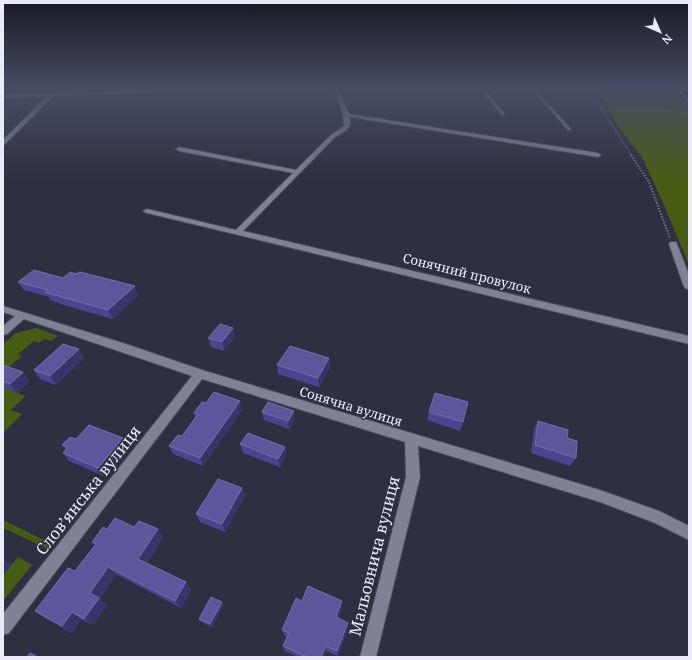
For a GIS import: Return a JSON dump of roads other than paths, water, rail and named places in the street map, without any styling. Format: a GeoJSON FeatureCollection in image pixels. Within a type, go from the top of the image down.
{"type":"FeatureCollection","features":[{"type":"Feature","properties":{"kind":"street"},"geometry":{"type":"LineString","coordinates":[[3,144],[28,119]]}},
{"type":"Feature","properties":{"kind":"street"},"geometry":{"type":"LineString","coordinates":[[239,232],[333,136],[346,126],[348,122],[347,119]]}},
{"type":"Feature","properties":{"kind":"street"},"geometry":{"type":"LineString","coordinates":[[370,119],[598,155]]}},
{"type":"Feature","properties":{"kind":"street"},"geometry":{"type":"LineString","coordinates":[[179,149],[298,172]]}},
{"type":"Feature","properties":{"kind":"street","name":"Сонячний провулок"},"geometry":{"type":"LineString","coordinates":[[148,211],[689,340]]}},
{"type":"Feature","properties":{"kind":"street"},"geometry":{"type":"LineString","coordinates":[[673,244],[689,287]]}},
{"type":"Feature","properties":{"kind":"street","name":"Сонячна вулиця"},"geometry":{"type":"LineString","coordinates":[[3,309],[122,347],[200,374],[600,496],[659,518],[689,533]]}},
{"type":"Feature","properties":{"kind":"street"},"geometry":{"type":"LineString","coordinates":[[3,331],[22,316]]}},
{"type":"Feature","properties":{"kind":"street","name":"Словʼянська вулиця"},"geometry":{"type":"LineString","coordinates":[[3,627],[200,374]]}},
{"type":"Feature","properties":{"kind":"street","name":"Мальовнича вулиця"},"geometry":{"type":"LineString","coordinates":[[368,657],[413,477],[412,439]]}},
{"type":"Feature","properties":{"kind":"lane"},"geometry":{"type":"LineString","coordinates":[[560,119],[569,129]]}}]}
